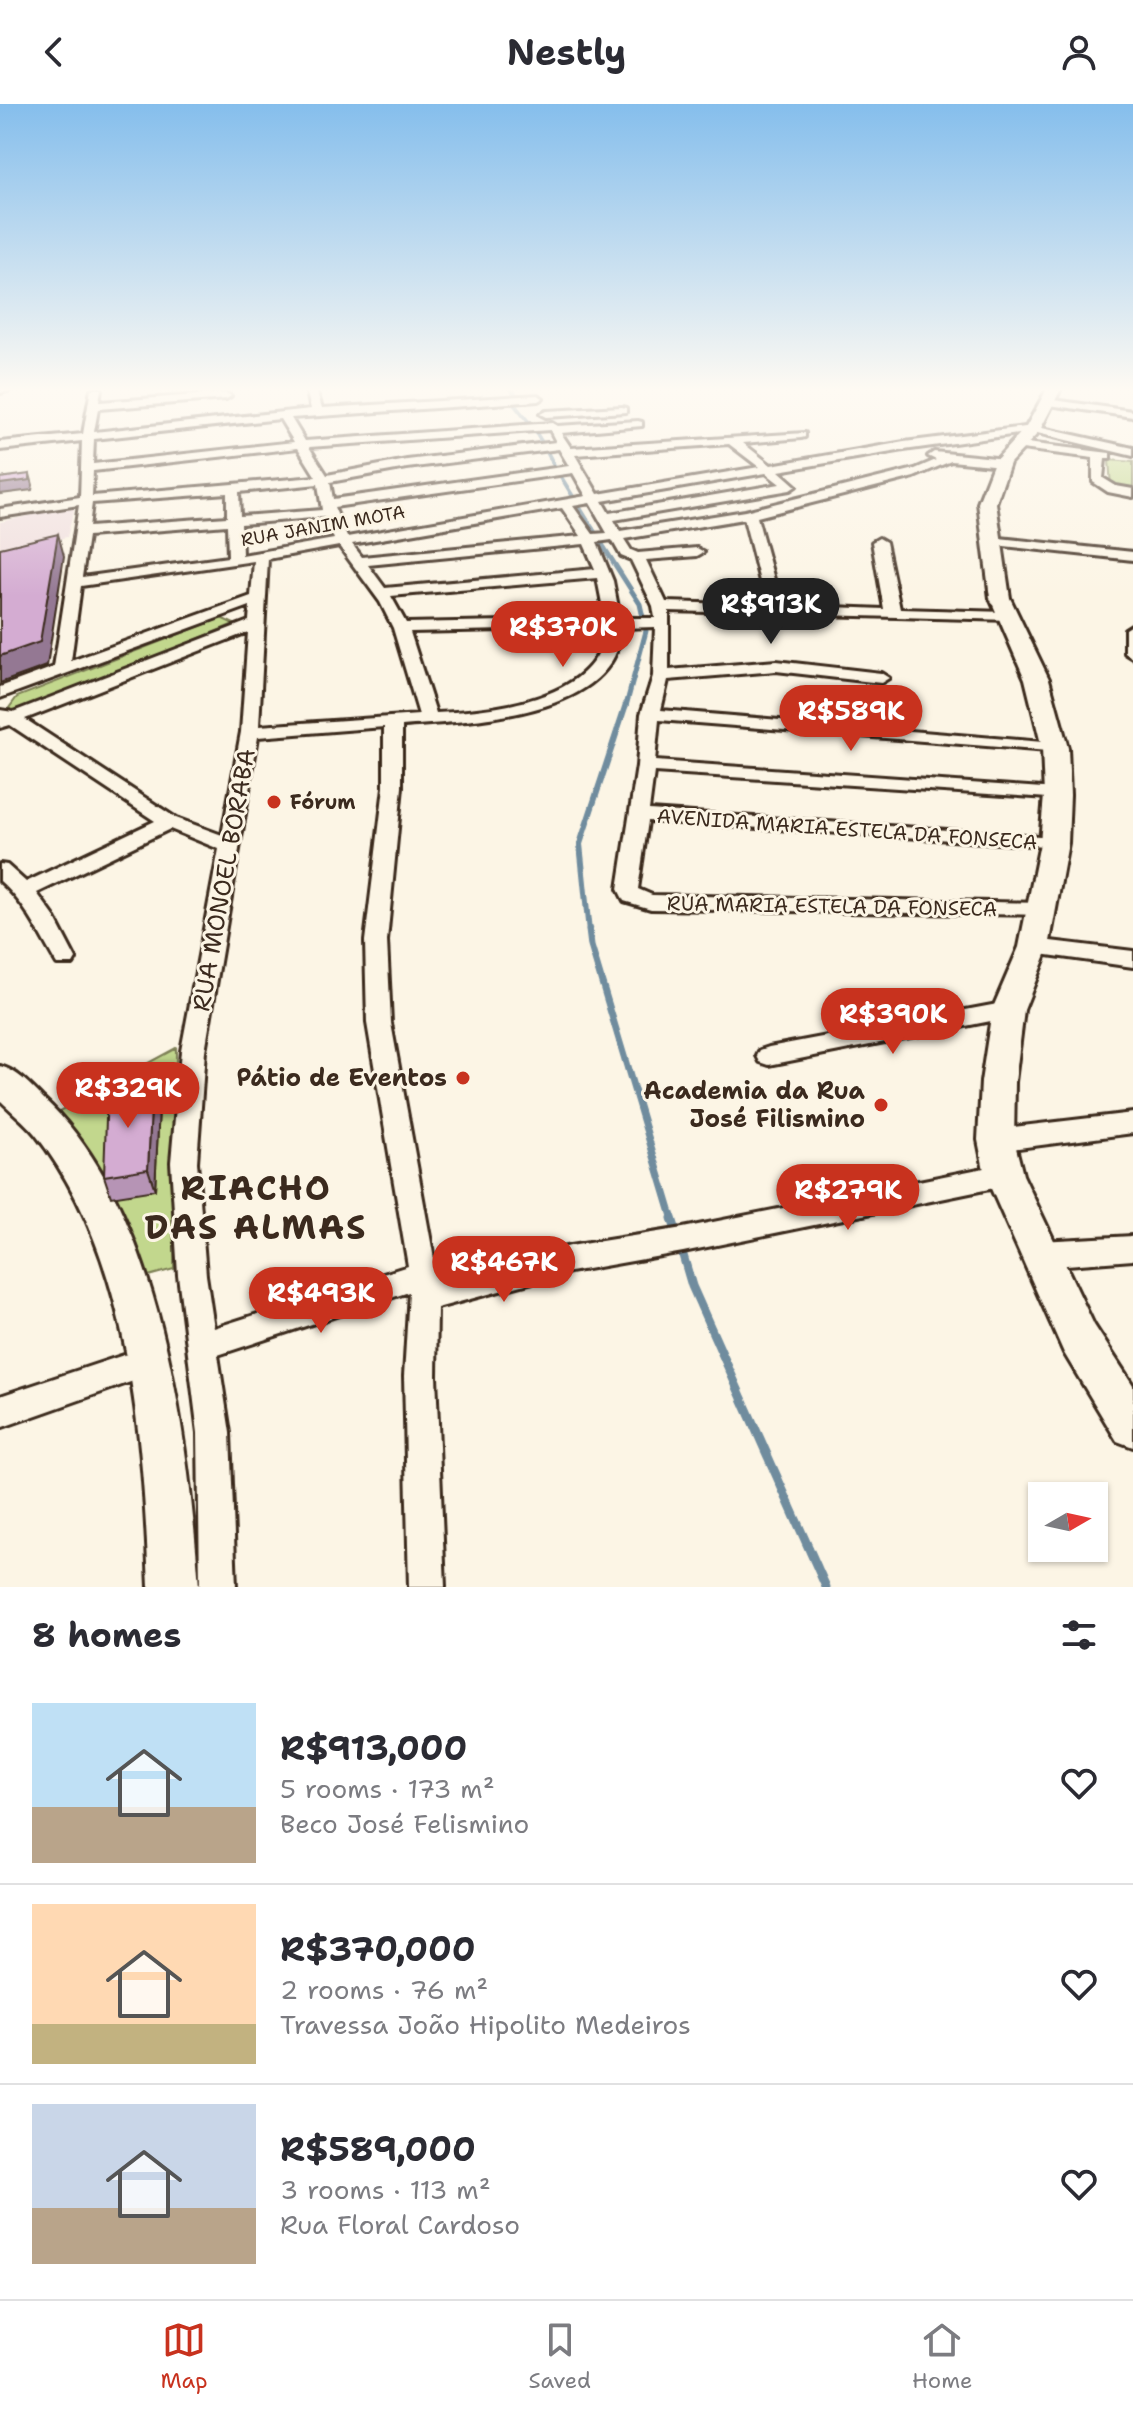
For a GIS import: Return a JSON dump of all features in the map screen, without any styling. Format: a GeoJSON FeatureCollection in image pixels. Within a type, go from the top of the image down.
{"type":"FeatureCollection","features":[{"type":"Feature","properties":{"kind":"street"},"geometry":{"type":"LineString","coordinates":[[62,671],[76,543],[86,500],[87,458]]}},
{"type":"Feature","properties":{"kind":"street"},"geometry":{"type":"LineString","coordinates":[[87,468],[175,458]]}},
{"type":"Feature","properties":{"kind":"street"},"geometry":{"type":"LineString","coordinates":[[311,458],[323,479],[328,509],[342,541],[381,593],[401,628],[429,719]]}},
{"type":"Feature","properties":{"kind":"street"},"geometry":{"type":"LineString","coordinates":[[379,468],[383,458]]}},
{"type":"Feature","properties":{"kind":"street"},"geometry":{"type":"LineString","coordinates":[[570,458],[614,535],[631,555],[653,619],[661,676],[650,714],[639,815]]}},
{"type":"Feature","properties":{"kind":"street"},"geometry":{"type":"LineString","coordinates":[[604,518],[790,486],[756,458]]}},
{"type":"Feature","properties":{"kind":"street","name":"RUA JANIM MOTA"},"geometry":{"type":"LineString","coordinates":[[74,583],[235,560],[836,458]]}},
{"type":"Feature","properties":{"kind":"street"},"geometry":{"type":"LineString","coordinates":[[358,562],[589,539],[750,516],[857,489],[951,458]]}},
{"type":"Feature","properties":{"kind":"street"},"geometry":{"type":"LineString","coordinates":[[1011,458],[987,503],[990,541],[1006,617],[1037,679],[1055,748],[1057,795],[1054,843],[1043,910],[1034,947],[1008,1010],[998,1082],[1000,1158],[1079,1339],[1133,1425]]}},
{"type":"Feature","properties":{"kind":"street"},"geometry":{"type":"LineString","coordinates":[[1099,458],[1097,479],[1112,489],[1133,493]]}},
{"type":"Feature","properties":{"kind":"street"},"geometry":{"type":"LineString","coordinates":[[0,513],[86,500],[323,479],[379,468]]}},
{"type":"Feature","properties":{"kind":"street"},"geometry":{"type":"LineString","coordinates":[[379,468],[397,494]]}},
{"type":"Feature","properties":{"kind":"street"},"geometry":{"type":"LineString","coordinates":[[76,543],[328,509],[397,494],[576,469]]}},
{"type":"Feature","properties":{"kind":"street"},"geometry":{"type":"LineString","coordinates":[[233,489],[235,560]]}},
{"type":"Feature","properties":{"kind":"street"},"geometry":{"type":"LineString","coordinates":[[250,732],[492,714],[558,694],[586,679],[608,657],[615,622],[602,573],[571,503]]}},
{"type":"Feature","properties":{"kind":"street"},"geometry":{"type":"LineString","coordinates":[[750,516],[775,611]]}},
{"type":"Feature","properties":{"kind":"street"},"geometry":{"type":"LineString","coordinates":[[990,541],[1133,557]]}},
{"type":"Feature","properties":{"kind":"street"},"geometry":{"type":"LineString","coordinates":[[879,542],[893,614]]}},
{"type":"Feature","properties":{"kind":"street"},"geometry":{"type":"LineString","coordinates":[[631,555],[697,552]]}},
{"type":"Feature","properties":{"kind":"street","name":"RUA MONOEL BORABA"},"geometry":{"type":"LineString","coordinates":[[218,1587],[214,1433],[192,1275],[184,1162],[193,1051],[250,732],[261,555]]}},
{"type":"Feature","properties":{"kind":"street"},"geometry":{"type":"LineString","coordinates":[[381,593],[602,573]]}},
{"type":"Feature","properties":{"kind":"street"},"geometry":{"type":"LineString","coordinates":[[0,693],[259,598]]}},
{"type":"Feature","properties":{"kind":"street"},"geometry":{"type":"LineString","coordinates":[[401,628],[615,622],[775,611],[1006,617]]}},
{"type":"Feature","properties":{"kind":"street"},"geometry":{"type":"LineString","coordinates":[[4,717],[257,623]]}},
{"type":"Feature","properties":{"kind":"street"},"geometry":{"type":"LineString","coordinates":[[1133,629],[1133,653]]}},
{"type":"Feature","properties":{"kind":"street"},"geometry":{"type":"LineString","coordinates":[[661,676],[776,666],[881,678]]}},
{"type":"Feature","properties":{"kind":"street"},"geometry":{"type":"LineString","coordinates":[[650,714],[1055,748]]}},
{"type":"Feature","properties":{"kind":"street"},"geometry":{"type":"LineString","coordinates":[[4,717],[169,822],[228,845]]}},
{"type":"Feature","properties":{"kind":"street"},"geometry":{"type":"LineString","coordinates":[[393,723],[393,787],[376,941],[379,1023],[425,1286],[420,1376],[427,1587]]}},
{"type":"Feature","properties":{"kind":"street"},"geometry":{"type":"LineString","coordinates":[[646,766],[1057,795]]}},
{"type":"Feature","properties":{"kind":"street","name":"AVENIDA MARIA ESTELA DA FONSECA"},"geometry":{"type":"LineString","coordinates":[[639,815],[1054,843]]}},
{"type":"Feature","properties":{"kind":"street","name":"RUA MARIA ESTELA DA FONSECA"},"geometry":{"type":"LineString","coordinates":[[639,815],[628,889],[631,896],[651,902],[1043,910]]}},
{"type":"Feature","properties":{"kind":"street"},"geometry":{"type":"LineString","coordinates":[[24,891],[169,822]]}},
{"type":"Feature","properties":{"kind":"street"},"geometry":{"type":"LineString","coordinates":[[0,870],[24,891],[42,915],[65,959]]}},
{"type":"Feature","properties":{"kind":"street"},"geometry":{"type":"LineString","coordinates":[[1034,947],[1133,959]]}},
{"type":"Feature","properties":{"kind":"street"},"geometry":{"type":"LineString","coordinates":[[769,1056],[1008,1010]]}},
{"type":"Feature","properties":{"kind":"street"},"geometry":{"type":"LineString","coordinates":[[0,1079],[24,1096],[59,1141],[99,1205],[131,1289],[148,1362],[171,1511],[174,1587]]}},
{"type":"Feature","properties":{"kind":"street"},"geometry":{"type":"LineString","coordinates":[[202,1346],[425,1286],[683,1240],[943,1185],[1000,1158],[1133,1123]]}},
{"type":"Feature","properties":{"kind":"street"},"geometry":{"type":"LineString","coordinates":[[1040,1254],[1133,1248]]}},
{"type":"Feature","properties":{"kind":"street"},"geometry":{"type":"LineString","coordinates":[[0,1412],[148,1362]]}},
{"type":"Feature","properties":{"kind":"shaded area"},"geometry":{"type":"Polygon","coordinates":[[[75,506],[67,537],[0,553],[0,522],[75,506]]]}},
{"type":"Feature","properties":{"kind":"green space"},"geometry":{"type":"Polygon","coordinates":[[[1109,460],[1133,462],[1133,488],[1111,486],[1109,460]]]}},
{"type":"Feature","properties":{"kind":"green space"},"geometry":{"type":"Polygon","coordinates":[[[221,618],[234,624],[26,709],[14,711],[9,708],[17,697],[221,618]]]}},
{"type":"Feature","properties":{"kind":"green space"},"geometry":{"type":"Polygon","coordinates":[[[176,1048],[174,1269],[141,1278],[83,1147],[59,1111],[176,1048]]]}},
{"type":"Feature","properties":{"kind":"building"},"geometry":{"type":"Polygon","coordinates":[[[30,474],[30,480],[0,484],[0,478],[30,474]]]}},
{"type":"Feature","properties":{"kind":"building"},"geometry":{"type":"Polygon","coordinates":[[[58,534],[40,642],[0,656],[0,548],[58,534]]]}},
{"type":"Feature","properties":{"kind":"building"},"geometry":{"type":"Polygon","coordinates":[[[152,1086],[148,1169],[104,1176],[107,1090],[152,1086]]]}},
{"type":"Feature","properties":{"kind":"waterway"},"geometry":{"type":"LineString","coordinates":[[550,458],[557,471]]}},
{"type":"Feature","properties":{"kind":"waterway"},"geometry":{"type":"LineString","coordinates":[[558,472],[593,529]]}},
{"type":"Feature","properties":{"kind":"waterway"},"geometry":{"type":"LineString","coordinates":[[591,527],[597,536]]}},
{"type":"Feature","properties":{"kind":"waterway"},"geometry":{"type":"LineString","coordinates":[[598,538],[640,604],[646,631],[626,706]]}},
{"type":"Feature","properties":{"kind":"waterway"},"geometry":{"type":"LineString","coordinates":[[589,932],[580,844],[626,704]]}},
{"type":"Feature","properties":{"kind":"waterway"},"geometry":{"type":"LineString","coordinates":[[589,930],[591,946],[673,1220]]}},
{"type":"Feature","properties":{"kind":"waterway"},"geometry":{"type":"LineString","coordinates":[[672,1218],[677,1234]]}},
{"type":"Feature","properties":{"kind":"waterway"},"geometry":{"type":"LineString","coordinates":[[680,1245],[692,1286],[826,1587]]}},
{"type":"Feature","properties":{"kind":"place","name":"Fórum"},"geometry":{"type":"Point","coordinates":[274,802]}},
{"type":"Feature","properties":{"kind":"place","name":"Pátio de Eventos"},"geometry":{"type":"Point","coordinates":[463,1078]}},
{"type":"Feature","properties":{"kind":"place","name":"Academia da Rua José Filismino"},"geometry":{"type":"Point","coordinates":[881,1105]}},
{"type":"Feature","properties":{"kind":"district","name":"RIACHO DAS ALMAS"},"geometry":{"type":"Point","coordinates":[256,1208]}}]}
